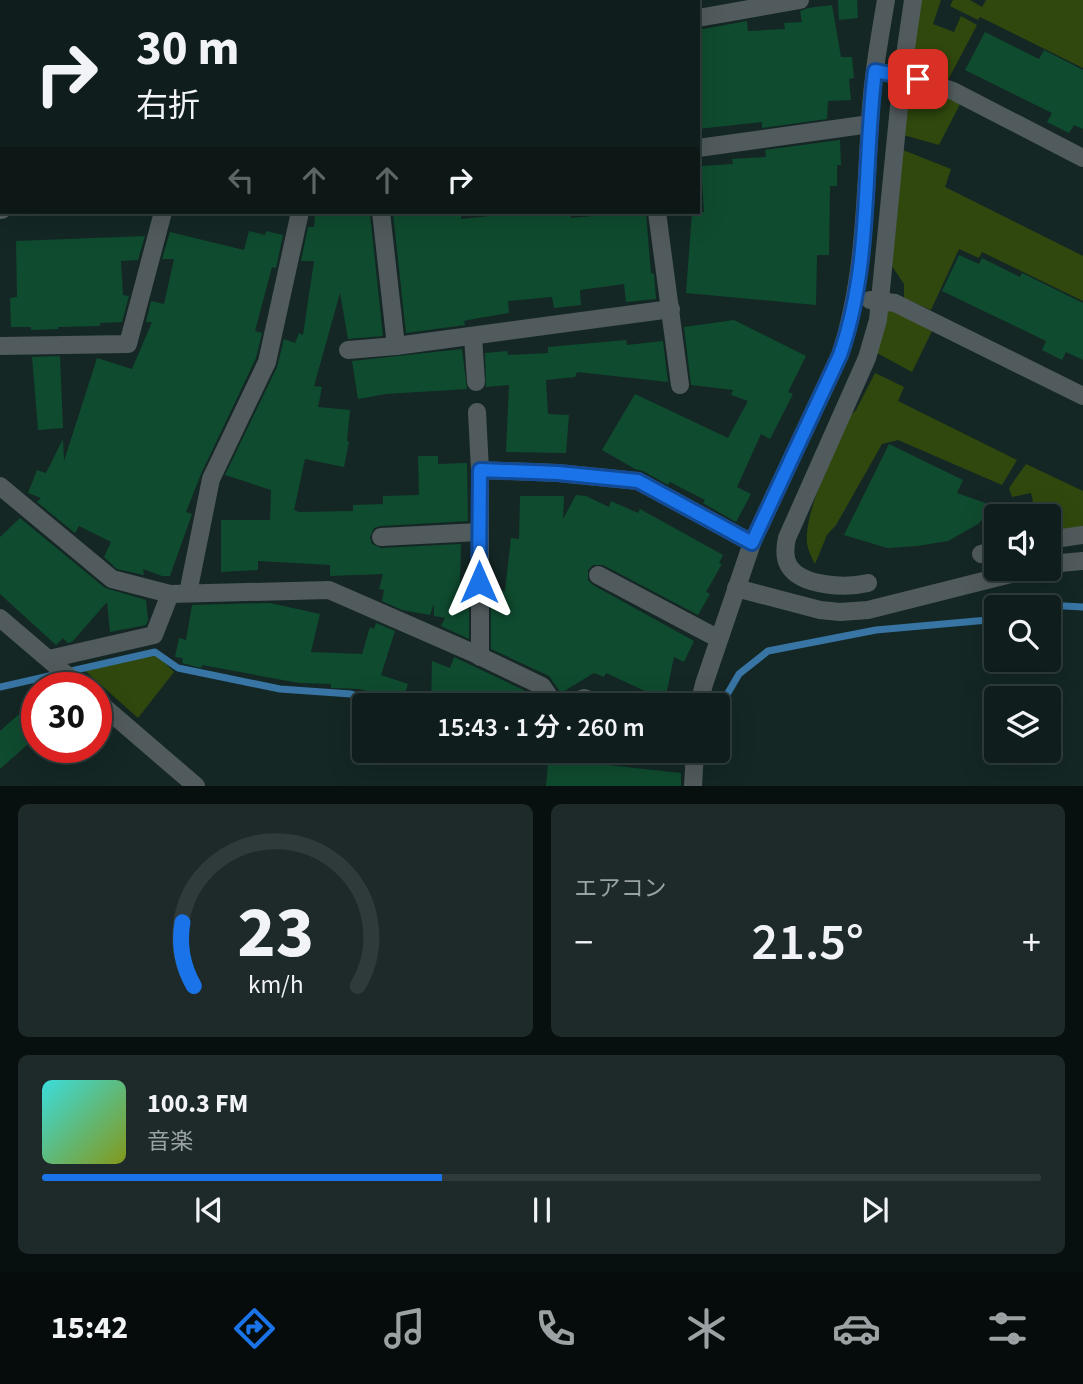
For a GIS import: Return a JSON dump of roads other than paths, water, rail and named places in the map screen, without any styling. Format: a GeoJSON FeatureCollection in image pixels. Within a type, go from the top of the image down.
{"type":"FeatureCollection","features":[{"type":"Feature","properties":{"kind":"street"},"geometry":{"type":"LineString","coordinates":[[700,18],[800,0]]}},
{"type":"Feature","properties":{"kind":"street"},"geometry":{"type":"LineString","coordinates":[[703,693],[752,543],[850,328],[856,298],[875,71],[886,0]]}},
{"type":"Feature","properties":{"kind":"street"},"geometry":{"type":"LineString","coordinates":[[868,583],[824,584],[799,577],[788,565],[785,551],[787,538],[867,358],[881,301],[902,76],[913,0]]}},
{"type":"Feature","properties":{"kind":"street"},"geometry":{"type":"LineString","coordinates":[[875,71],[953,91],[1083,158]]}},
{"type":"Feature","properties":{"kind":"street"},"geometry":{"type":"LineString","coordinates":[[700,148],[870,124]]}},
{"type":"Feature","properties":{"kind":"street"},"geometry":{"type":"LineString","coordinates":[[0,346],[128,344],[162,214]]}},
{"type":"Feature","properties":{"kind":"street"},"geometry":{"type":"LineString","coordinates":[[49,659],[154,635],[179,593],[211,479],[267,362],[300,214]]}},
{"type":"Feature","properties":{"kind":"street"},"geometry":{"type":"LineString","coordinates":[[381,214],[396,346]]}},
{"type":"Feature","properties":{"kind":"street"},"geometry":{"type":"LineString","coordinates":[[657,214],[680,385]]}},
{"type":"Feature","properties":{"kind":"street"},"geometry":{"type":"LineString","coordinates":[[856,298],[895,303],[1083,396]]}},
{"type":"Feature","properties":{"kind":"street"},"geometry":{"type":"LineString","coordinates":[[348,349],[396,346],[671,309]]}},
{"type":"Feature","properties":{"kind":"street"},"geometry":{"type":"LineString","coordinates":[[473,336],[477,382]]}},
{"type":"Feature","properties":{"kind":"street"},"geometry":{"type":"LineString","coordinates":[[477,412],[480,470],[480,657]]}},
{"type":"Feature","properties":{"kind":"street"},"geometry":{"type":"LineString","coordinates":[[480,470],[558,473],[638,481],[752,543]]}},
{"type":"Feature","properties":{"kind":"street"},"geometry":{"type":"LineString","coordinates":[[0,486],[112,579],[179,593],[329,590],[480,657],[542,687],[546,693]]}},
{"type":"Feature","properties":{"kind":"street"},"geometry":{"type":"LineString","coordinates":[[381,537],[479,532]]}},
{"type":"Feature","properties":{"kind":"street"},"geometry":{"type":"LineString","coordinates":[[1061,538],[1083,535]]}},
{"type":"Feature","properties":{"kind":"street"},"geometry":{"type":"LineString","coordinates":[[1061,563],[1083,561]]}},
{"type":"Feature","properties":{"kind":"street"},"geometry":{"type":"LineString","coordinates":[[598,575],[719,639]]}},
{"type":"Feature","properties":{"kind":"street"},"geometry":{"type":"LineString","coordinates":[[736,588],[820,610],[840,612],[868,610],[984,581]]}},
{"type":"Feature","properties":{"kind":"street"},"geometry":{"type":"LineString","coordinates":[[0,618],[64,672]]}},
{"type":"Feature","properties":{"kind":"street"},"geometry":{"type":"LineString","coordinates":[[112,714],[196,786]]}},
{"type":"Feature","properties":{"kind":"street"},"geometry":{"type":"LineString","coordinates":[[693,786],[694,763]]}},
{"type":"Feature","properties":{"kind":"waterway"},"geometry":{"type":"LineString","coordinates":[[1061,606],[1083,607]]}},
{"type":"Feature","properties":{"kind":"waterway"},"geometry":{"type":"LineString","coordinates":[[728,693],[739,674],[768,651],[876,630],[984,620]]}},
{"type":"Feature","properties":{"kind":"waterway"},"geometry":{"type":"LineString","coordinates":[[0,687],[155,652],[178,668],[280,689],[352,694]]}}]}
